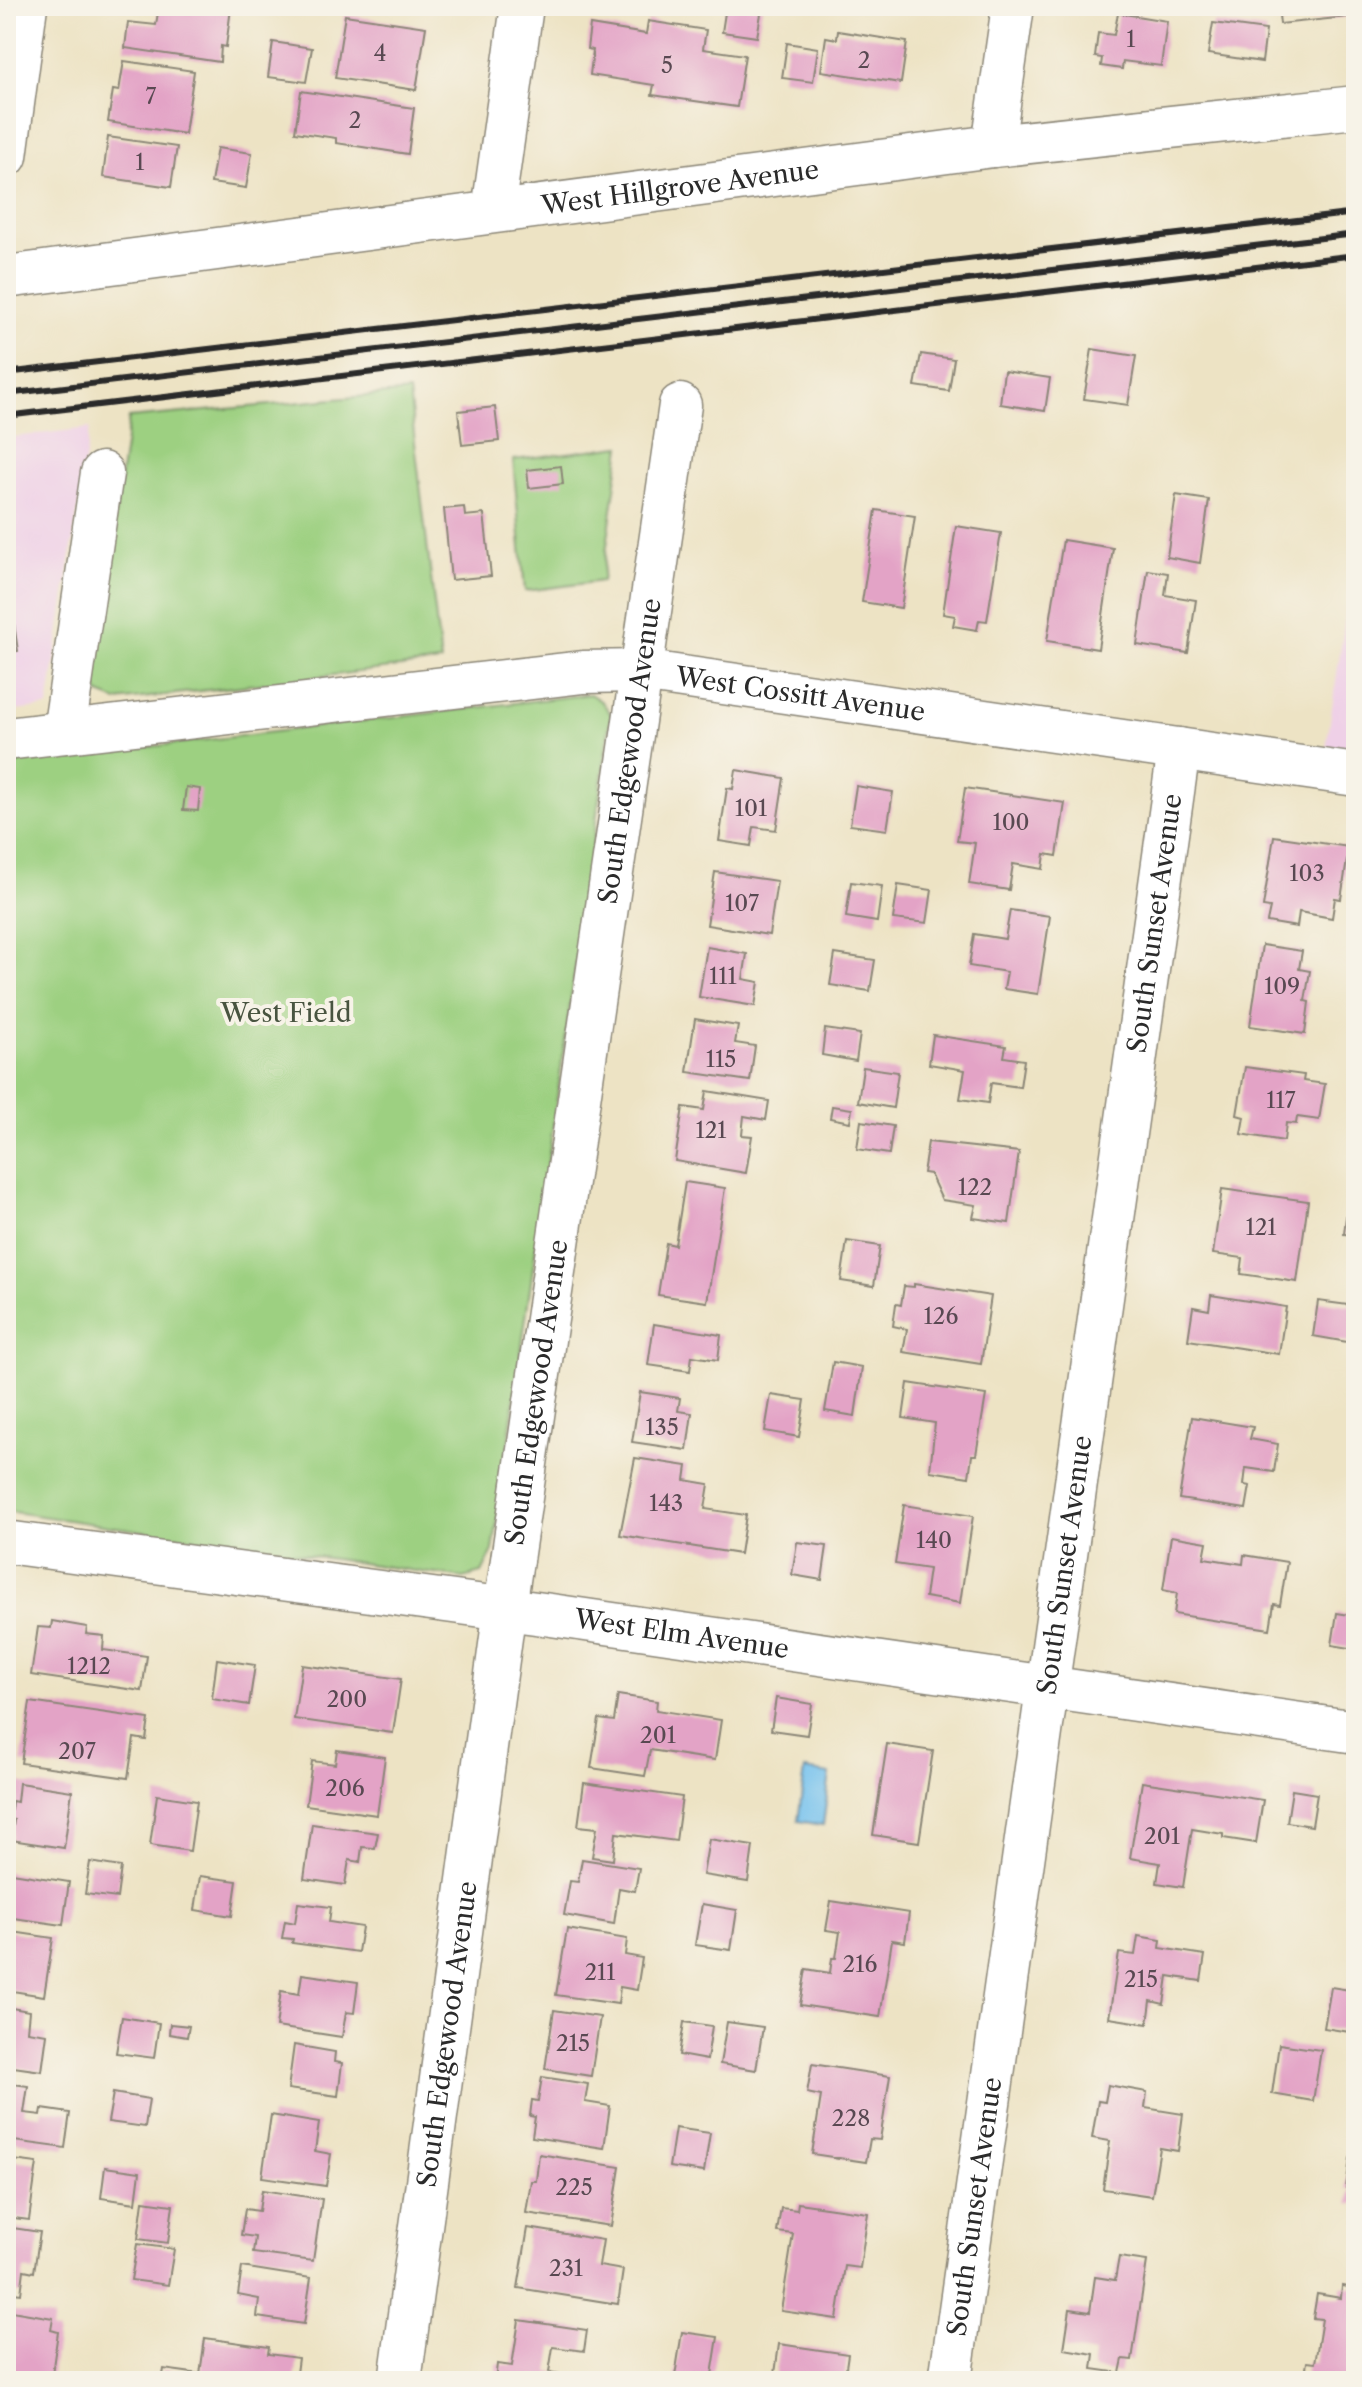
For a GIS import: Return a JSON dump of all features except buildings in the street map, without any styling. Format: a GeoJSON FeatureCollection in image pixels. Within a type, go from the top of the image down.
{"type":"FeatureCollection","features":[{"type":"Feature","properties":{"kind":"street"},"geometry":{"type":"LineString","coordinates":[[6,156],[26,6]]}},
{"type":"Feature","properties":{"kind":"street"},"geometry":{"type":"LineString","coordinates":[[493,211],[522,6]]}},
{"type":"Feature","properties":{"kind":"street"},"geometry":{"type":"LineString","coordinates":[[993,146],[1013,6]]}},
{"type":"Feature","properties":{"kind":"street","name":"West Hillgrove Avenue"},"geometry":{"type":"LineString","coordinates":[[6,277],[993,146],[1356,107]]}},
{"type":"Feature","properties":{"kind":"street","name":"South Edgewood Avenue"},"geometry":{"type":"LineString","coordinates":[[400,2381],[505,1608],[680,405]]}},
{"type":"Feature","properties":{"kind":"street"},"geometry":{"type":"LineString","coordinates":[[64,732],[102,473]]}},
{"type":"Feature","properties":{"kind":"street","name":"West Cossitt Avenue"},"geometry":{"type":"LineString","coordinates":[[6,739],[583,672],[641,671],[1356,775]]}},
{"type":"Feature","properties":{"kind":"street","name":"South Sunset Avenue"},"geometry":{"type":"LineString","coordinates":[[950,2381],[1179,749]]}},
{"type":"Feature","properties":{"kind":"street","name":"West Elm Avenue"},"geometry":{"type":"LineString","coordinates":[[6,1542],[505,1608],[1356,1732]]}},
{"type":"Feature","properties":{"kind":"shaded area"},"geometry":{"type":"Polygon","coordinates":[[[90,428],[48,707],[6,712],[6,438],[90,428]]]}},
{"type":"Feature","properties":{"kind":"shaded area"},"geometry":{"type":"Polygon","coordinates":[[[1356,544],[1356,767],[1324,762],[1356,544]]]}},
{"type":"Feature","properties":{"kind":"green space"},"geometry":{"type":"Polygon","coordinates":[[[409,392],[441,662],[117,701],[99,694],[92,673],[129,418],[409,392]]]}},
{"type":"Feature","properties":{"kind":"green space"},"geometry":{"type":"Polygon","coordinates":[[[621,446],[602,581],[525,591],[513,460],[621,446]]]}},
{"type":"Feature","properties":{"kind":"green space","name":"West Field"},"geometry":{"type":"Polygon","coordinates":[[[590,694],[602,702],[611,714],[493,1551],[482,1573],[463,1578],[6,1511],[6,764],[590,694]]]}},
{"type":"Feature","properties":{"kind":"water"},"geometry":{"type":"Polygon","coordinates":[[[805,1770],[830,1774],[823,1825],[798,1821],[805,1770]]]}},
{"type":"Feature","properties":{"kind":"railway"},"geometry":{"type":"LineString","coordinates":[[6,373],[1356,213]]}},
{"type":"Feature","properties":{"kind":"railway"},"geometry":{"type":"LineString","coordinates":[[6,394],[1356,234]]}},
{"type":"Feature","properties":{"kind":"railway"},"geometry":{"type":"LineString","coordinates":[[6,416],[1356,255]]}}]}
